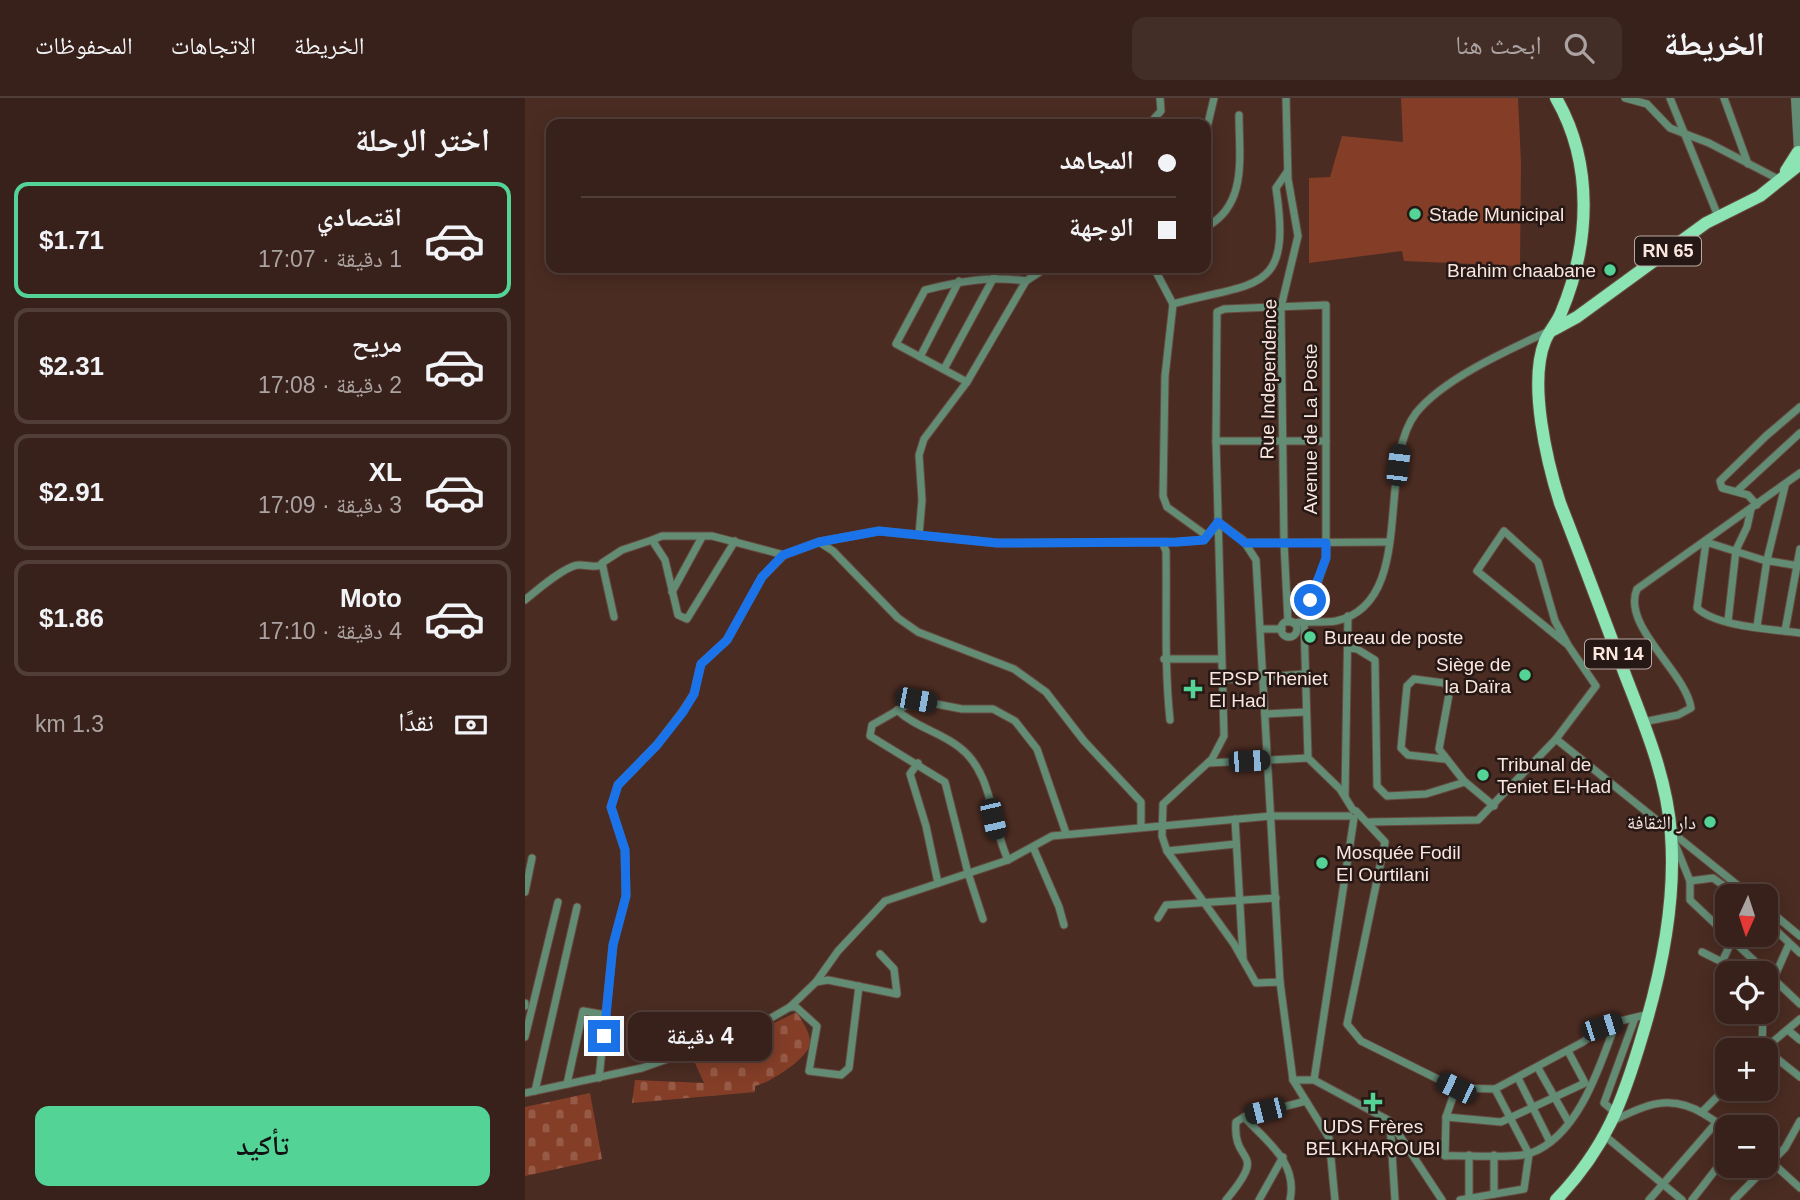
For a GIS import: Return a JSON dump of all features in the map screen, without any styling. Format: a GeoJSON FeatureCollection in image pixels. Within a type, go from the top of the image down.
{"type":"FeatureCollection","features":[{"type":"Feature","properties":{"kind":"main road","name":"RN 14"},"geometry":{"type":"LineString","coordinates":[[1556,1200],[1589,1161],[1615,1117],[1649,1014],[1667,930],[1671,834],[1666,795],[1643,722],[1553,481],[1539,374],[1545,341],[1553,330],[1567,297],[1578,261],[1584,216],[1580,157],[1562,102]]}},
{"type":"Feature","properties":{"kind":"main road","name":"RN 65"},"geometry":{"type":"LineString","coordinates":[[1553,330],[1577,317],[1718,216],[1759,196],[1781,177],[1799,154]]}},
{"type":"Feature","properties":{"kind":"street"},"geometry":{"type":"LineString","coordinates":[[1154,119],[1161,111],[1160,98]]}},
{"type":"Feature","properties":{"kind":"street"},"geometry":{"type":"LineString","coordinates":[[1209,119],[1214,98]]}},
{"type":"Feature","properties":{"kind":"street","name":"Rue Independence"},"geometry":{"type":"LineString","coordinates":[[1286,98],[1288,172],[1298,236],[1281,307],[1284,543],[1291,622]]}},
{"type":"Feature","properties":{"kind":"street"},"geometry":{"type":"LineString","coordinates":[[1625,98],[1647,104],[1670,128],[1781,177]]}},
{"type":"Feature","properties":{"kind":"street"},"geometry":{"type":"LineString","coordinates":[[1670,98],[1718,216]]}},
{"type":"Feature","properties":{"kind":"street"},"geometry":{"type":"LineString","coordinates":[[1724,98],[1748,164]]}},
{"type":"Feature","properties":{"kind":"street"},"geometry":{"type":"LineString","coordinates":[[1795,98],[1799,120],[1799,154]]}},
{"type":"Feature","properties":{"kind":"street"},"geometry":{"type":"LineString","coordinates":[[1211,224],[1220,219],[1239,187],[1239,115]]}},
{"type":"Feature","properties":{"kind":"street"},"geometry":{"type":"LineString","coordinates":[[1173,304],[1241,290],[1265,275],[1279,256],[1282,229],[1276,188],[1288,172]]}},
{"type":"Feature","properties":{"kind":"street"},"geometry":{"type":"LineString","coordinates":[[919,535],[922,500],[919,455],[924,439],[967,382],[1026,281],[1038,273]]}},
{"type":"Feature","properties":{"kind":"street"},"geometry":{"type":"LineString","coordinates":[[1157,273],[1173,304],[1165,376],[1163,496],[1167,507],[1207,536]]}},
{"type":"Feature","properties":{"kind":"street"},"geometry":{"type":"LineString","coordinates":[[967,382],[896,344],[925,290],[959,281],[994,277],[1026,281]]}},
{"type":"Feature","properties":{"kind":"street"},"geometry":{"type":"LineString","coordinates":[[943,369],[994,277]]}},
{"type":"Feature","properties":{"kind":"street"},"geometry":{"type":"LineString","coordinates":[[920,357],[959,281]]}},
{"type":"Feature","properties":{"kind":"street","name":"Avenue de La Poste"},"geometry":{"type":"LineString","coordinates":[[1216,440],[1217,312],[1326,305],[1326,558],[1304,622],[1308,758]]}},
{"type":"Feature","properties":{"kind":"street"},"geometry":{"type":"LineString","coordinates":[[1262,629],[1282,629],[1291,622],[1336,621],[1357,612],[1374,593],[1387,567],[1401,442],[1416,413],[1448,385],[1553,330]]}},
{"type":"Feature","properties":{"kind":"street"},"geometry":{"type":"LineString","coordinates":[[1728,621],[1736,550],[1754,507],[1748,495],[1722,488],[1720,481],[1800,407]]}},
{"type":"Feature","properties":{"kind":"street"},"geometry":{"type":"LineString","coordinates":[[1737,491],[1800,433]]}},
{"type":"Feature","properties":{"kind":"street"},"geometry":{"type":"LineString","coordinates":[[1280,982],[1257,983],[1205,903],[1167,851],[1163,804],[1208,763],[1224,736],[1216,440],[1326,441]]}},
{"type":"Feature","properties":{"kind":"street"},"geometry":{"type":"LineString","coordinates":[[1643,722],[1678,715],[1691,708],[1684,688],[1653,645],[1638,617],[1634,596],[1644,581],[1706,542],[1800,473]]}},
{"type":"Feature","properties":{"kind":"street"},"geometry":{"type":"LineString","coordinates":[[1757,626],[1767,560],[1785,486]]}},
{"type":"Feature","properties":{"kind":"street"},"geometry":{"type":"LineString","coordinates":[[599,1077],[613,945],[626,896],[625,850],[611,807],[618,785],[657,745],[683,712],[694,694],[701,664],[727,640],[762,577],[783,555],[819,542],[879,531],[997,543],[1204,540],[1218,522]]}},
{"type":"Feature","properties":{"kind":"street"},"geometry":{"type":"LineString","coordinates":[[1218,522],[1245,543],[1256,560],[1280,982],[1293,1080],[1329,1138],[1335,1200]]}},
{"type":"Feature","properties":{"kind":"street"},"geometry":{"type":"LineString","coordinates":[[525,1093],[642,1068],[753,1029],[790,1007],[816,982],[838,951],[885,901],[1008,860],[1052,836],[1271,816],[1353,814],[1370,822],[1478,820],[1556,739],[1596,686],[1555,621],[1538,562],[1504,531],[1477,571],[1568,645]]}},
{"type":"Feature","properties":{"kind":"street"},"geometry":{"type":"LineString","coordinates":[[525,600],[569,569],[578,565],[594,568],[622,550],[662,536],[735,541],[783,555]]}},
{"type":"Feature","properties":{"kind":"street"},"geometry":{"type":"LineString","coordinates":[[671,592],[702,537]]}},
{"type":"Feature","properties":{"kind":"street"},"geometry":{"type":"LineString","coordinates":[[652,540],[665,560],[678,615],[687,619],[735,541]]}},
{"type":"Feature","properties":{"kind":"street"},"geometry":{"type":"LineString","coordinates":[[819,542],[833,551],[898,618],[918,632],[1014,669],[1046,692],[1084,741],[1141,803],[1140,826]]}},
{"type":"Feature","properties":{"kind":"street"},"geometry":{"type":"LineString","coordinates":[[1163,542],[1166,551],[1167,614],[1164,659],[1170,720]]}},
{"type":"Feature","properties":{"kind":"street"},"geometry":{"type":"LineString","coordinates":[[1245,543],[1389,542]]}},
{"type":"Feature","properties":{"kind":"street"},"geometry":{"type":"LineString","coordinates":[[1706,542],[1798,566]]}},
{"type":"Feature","properties":{"kind":"street"},"geometry":{"type":"LineString","coordinates":[[1706,542],[1697,608],[1705,615],[1728,621],[1800,633]]}},
{"type":"Feature","properties":{"kind":"street"},"geometry":{"type":"LineString","coordinates":[[1785,631],[1800,549]]}},
{"type":"Feature","properties":{"kind":"street"},"geometry":{"type":"LineString","coordinates":[[602,565],[614,617]]}},
{"type":"Feature","properties":{"kind":"street"},"geometry":{"type":"LineString","coordinates":[[1345,796],[1348,616]]}},
{"type":"Feature","properties":{"kind":"street"},"geometry":{"type":"LineString","coordinates":[[1282,629],[1287,636],[1294,635],[1297,629],[1291,622]]}},
{"type":"Feature","properties":{"kind":"street"},"geometry":{"type":"LineString","coordinates":[[1348,649],[1357,649],[1375,660],[1377,786],[1387,796],[1426,794],[1465,782]]}},
{"type":"Feature","properties":{"kind":"street"},"geometry":{"type":"LineString","coordinates":[[1164,659],[1220,659]]}},
{"type":"Feature","properties":{"kind":"street"},"geometry":{"type":"LineString","coordinates":[[1221,680],[1304,674]]}},
{"type":"Feature","properties":{"kind":"street"},"geometry":{"type":"LineString","coordinates":[[1444,759],[1439,748],[1450,689],[1444,682],[1414,679],[1407,686],[1401,748],[1408,755],[1450,761],[1465,782],[1494,806]]}},
{"type":"Feature","properties":{"kind":"street"},"geometry":{"type":"LineString","coordinates":[[983,919],[968,873],[945,782],[870,736],[871,725],[916,700],[962,709],[993,709],[1015,721],[1037,749],[1066,833]]}},
{"type":"Feature","properties":{"kind":"street"},"geometry":{"type":"LineString","coordinates":[[897,710],[959,747],[970,758],[983,777],[998,840],[1008,860]]}},
{"type":"Feature","properties":{"kind":"street"},"geometry":{"type":"LineString","coordinates":[[1265,714],[1305,712]]}},
{"type":"Feature","properties":{"kind":"street"},"geometry":{"type":"LineString","coordinates":[[1556,739],[1736,884]]}},
{"type":"Feature","properties":{"kind":"street"},"geometry":{"type":"LineString","coordinates":[[1208,763],[1308,758],[1345,796],[1353,814],[1314,1080]]}},
{"type":"Feature","properties":{"kind":"street"},"geometry":{"type":"LineString","coordinates":[[918,763],[910,774],[926,826],[938,883]]}},
{"type":"Feature","properties":{"kind":"street"},"geometry":{"type":"LineString","coordinates":[[1235,818],[1244,961]]}},
{"type":"Feature","properties":{"kind":"street"},"geometry":{"type":"LineString","coordinates":[[1370,822],[1385,842],[1347,1024],[1361,1041],[1456,1088],[1495,1089],[1568,1051],[1602,1027],[1649,1014]]}},
{"type":"Feature","properties":{"kind":"street"},"geometry":{"type":"LineString","coordinates":[[1671,834],[1690,881],[1690,900],[1715,922]]}},
{"type":"Feature","properties":{"kind":"street"},"geometry":{"type":"LineString","coordinates":[[1167,851],[1236,844]]}},
{"type":"Feature","properties":{"kind":"street"},"geometry":{"type":"LineString","coordinates":[[1033,847],[1064,925]]}},
{"type":"Feature","properties":{"kind":"street"},"geometry":{"type":"LineString","coordinates":[[525,892],[532,858]]}},
{"type":"Feature","properties":{"kind":"street"},"geometry":{"type":"LineString","coordinates":[[1690,881],[1713,878],[1721,884]]}},
{"type":"Feature","properties":{"kind":"street"},"geometry":{"type":"LineString","coordinates":[[1158,918],[1166,905],[1276,898]]}},
{"type":"Feature","properties":{"kind":"street"},"geometry":{"type":"LineString","coordinates":[[525,1037],[558,902]]}},
{"type":"Feature","properties":{"kind":"street"},"geometry":{"type":"LineString","coordinates":[[535,1091],[577,906]]}},
{"type":"Feature","properties":{"kind":"street"},"geometry":{"type":"LineString","coordinates":[[1778,918],[1800,936]]}},
{"type":"Feature","properties":{"kind":"street"},"geometry":{"type":"LineString","coordinates":[[1778,932],[1800,953]]}},
{"type":"Feature","properties":{"kind":"street"},"geometry":{"type":"LineString","coordinates":[[1778,966],[1789,943]]}},
{"type":"Feature","properties":{"kind":"street"},"geometry":{"type":"LineString","coordinates":[[1742,947],[1755,961]]}},
{"type":"Feature","properties":{"kind":"street"},"geometry":{"type":"LineString","coordinates":[[1702,951],[1720,961]]}},
{"type":"Feature","properties":{"kind":"street"},"geometry":{"type":"LineString","coordinates":[[816,982],[828,980],[897,994],[894,969],[880,954]]}},
{"type":"Feature","properties":{"kind":"street"},"geometry":{"type":"LineString","coordinates":[[1778,984],[1800,1004]]}},
{"type":"Feature","properties":{"kind":"street"},"geometry":{"type":"LineString","coordinates":[[790,1007],[796,1007],[817,1026],[809,1071],[841,1075],[849,1068],[859,986]]}},
{"type":"Feature","properties":{"kind":"street"},"geometry":{"type":"LineString","coordinates":[[567,1084],[583,1011],[606,1015]]}},
{"type":"Feature","properties":{"kind":"street"},"geometry":{"type":"LineString","coordinates":[[1604,1104],[1635,1018]]}},
{"type":"Feature","properties":{"kind":"street"},"geometry":{"type":"LineString","coordinates":[[1778,1038],[1800,1019]]}},
{"type":"Feature","properties":{"kind":"street"},"geometry":{"type":"LineString","coordinates":[[1456,1088],[1446,1117],[1445,1156],[1529,1154],[1551,1142],[1589,1096],[1616,1022]]}},
{"type":"Feature","properties":{"kind":"street"},"geometry":{"type":"LineString","coordinates":[[1788,1030],[1800,1040]]}},
{"type":"Feature","properties":{"kind":"street"},"geometry":{"type":"LineString","coordinates":[[1446,1117],[1501,1122],[1585,1083],[1568,1051]]}},
{"type":"Feature","properties":{"kind":"street"},"geometry":{"type":"LineString","coordinates":[[1778,1061],[1800,1077]]}},
{"type":"Feature","properties":{"kind":"street"},"geometry":{"type":"LineString","coordinates":[[1538,1068],[1568,1121]]}},
{"type":"Feature","properties":{"kind":"street"},"geometry":{"type":"LineString","coordinates":[[1518,1078],[1551,1142]]}},
{"type":"Feature","properties":{"kind":"street"},"geometry":{"type":"LineString","coordinates":[[1293,1080],[1314,1080],[1390,1122],[1443,1200]]}},
{"type":"Feature","properties":{"kind":"street"},"geometry":{"type":"LineString","coordinates":[[1460,1200],[1469,1196],[1524,1189],[1529,1154],[1495,1089]]}},
{"type":"Feature","properties":{"kind":"street"},"geometry":{"type":"LineString","coordinates":[[1589,1096],[1604,1104],[1615,1117],[1650,1103],[1677,1104],[1702,1112],[1715,1122]]}},
{"type":"Feature","properties":{"kind":"street"},"geometry":{"type":"LineString","coordinates":[[1702,1112],[1715,1099]]}},
{"type":"Feature","properties":{"kind":"street"},"geometry":{"type":"LineString","coordinates":[[1226,1200],[1249,1167],[1249,1160],[1235,1131],[1236,1122],[1244,1116],[1306,1101]]}},
{"type":"Feature","properties":{"kind":"street"},"geometry":{"type":"LineString","coordinates":[[1244,1116],[1283,1157],[1293,1187],[1290,1200]]}},
{"type":"Feature","properties":{"kind":"street"},"geometry":{"type":"LineString","coordinates":[[1778,1153],[1785,1148],[1800,1121]]}},
{"type":"Feature","properties":{"kind":"street"},"geometry":{"type":"LineString","coordinates":[[1390,1122],[1395,1200]]}},
{"type":"Feature","properties":{"kind":"street"},"geometry":{"type":"LineString","coordinates":[[1649,1200],[1715,1124]]}},
{"type":"Feature","properties":{"kind":"street"},"geometry":{"type":"LineString","coordinates":[[1605,1136],[1682,1200]]}},
{"type":"Feature","properties":{"kind":"street"},"geometry":{"type":"LineString","coordinates":[[1469,1155],[1469,1196]]}},
{"type":"Feature","properties":{"kind":"street"},"geometry":{"type":"LineString","coordinates":[[1494,1155],[1494,1194]]}},
{"type":"Feature","properties":{"kind":"street"},"geometry":{"type":"LineString","coordinates":[[1259,1200],[1283,1157]]}},
{"type":"Feature","properties":{"kind":"street"},"geometry":{"type":"LineString","coordinates":[[1778,1168],[1800,1188]]}},
{"type":"Feature","properties":{"kind":"street"},"geometry":{"type":"LineString","coordinates":[[1692,1200],[1715,1170]]}},
{"type":"Feature","properties":{"kind":"street"},"geometry":{"type":"LineString","coordinates":[[1734,1200],[1752,1178]]}},
{"type":"Feature","properties":{"kind":"green space","name":"Stade Municipal"},"geometry":{"type":"Polygon","coordinates":[[[1401,98],[1518,98],[1521,163],[1520,266],[1404,261],[1402,251],[1309,263],[1309,178],[1330,177],[1342,136],[1403,142],[1401,98]]]}},
{"type":"Feature","properties":{"kind":"green space"},"geometry":{"type":"Polygon","coordinates":[[[797,1012],[809,1035],[808,1049],[788,1069],[755,1086],[755,1092],[632,1103],[635,1080],[704,1083],[694,1061],[797,1012]]]}},
{"type":"Feature","properties":{"kind":"green space"},"geometry":{"type":"Polygon","coordinates":[[[590,1093],[602,1159],[525,1176],[525,1107],[590,1093]]]}},
{"type":"Feature","properties":{"kind":"place","name":"Stade Municipal"},"geometry":{"type":"Point","coordinates":[1415,214]}},
{"type":"Feature","properties":{"kind":"place","name":"Brahim chaabane"},"geometry":{"type":"Point","coordinates":[1610,270]}},
{"type":"Feature","properties":{"kind":"place","name":"Bureau de poste"},"geometry":{"type":"Point","coordinates":[1310,637]}},
{"type":"Feature","properties":{"kind":"place","name":"Siège de la Daïra"},"geometry":{"type":"Point","coordinates":[1525,675]}},
{"type":"Feature","properties":{"kind":"place","name":"EPSP Theniet El Had"},"geometry":{"type":"Point","coordinates":[1193,689]}},
{"type":"Feature","properties":{"kind":"place","name":"Tribunal de Teniet El-Had"},"geometry":{"type":"Point","coordinates":[1483,775]}},
{"type":"Feature","properties":{"kind":"place","name":"دار الثقافة"},"geometry":{"type":"Point","coordinates":[1710,822]}},
{"type":"Feature","properties":{"kind":"place","name":"Mosquée Fodil El Ourtilani"},"geometry":{"type":"Point","coordinates":[1322,863]}},
{"type":"Feature","properties":{"kind":"place","name":"UDS Frères BELKHAROUBI"},"geometry":{"type":"Point","coordinates":[1373,1102]}},
{"type":"Feature","properties":{"kind":"route"},"geometry":{"type":"LineString","coordinates":[[604,1036],[613,945],[626,896],[625,850],[611,807],[618,785],[657,745],[683,712],[694,694],[701,664],[727,640],[745,602],[762,577],[783,555],[819,542],[879,531],[997,543],[1204,540],[1218,522],[1245,543],[1326,543],[1326,558],[1310,600]]}}]}
